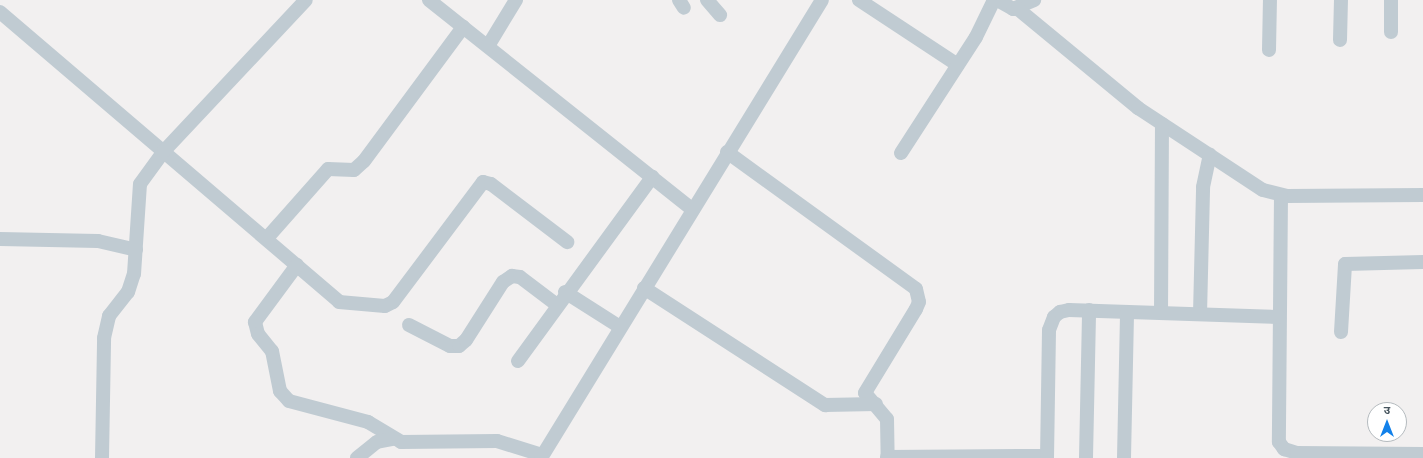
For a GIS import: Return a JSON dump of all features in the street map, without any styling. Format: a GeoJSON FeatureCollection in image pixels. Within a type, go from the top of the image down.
{"type":"FeatureCollection","features":[{"type":"Feature","properties":{"kind":"street"},"geometry":{"type":"LineString","coordinates":[[102,458],[104,338],[109,316],[132,282],[136,250],[138,191],[164,151],[306,0]]}},
{"type":"Feature","properties":{"kind":"street"},"geometry":{"type":"LineString","coordinates":[[429,0],[694,210]]}},
{"type":"Feature","properties":{"kind":"street"},"geometry":{"type":"LineString","coordinates":[[488,46],[516,0]]}},
{"type":"Feature","properties":{"kind":"street"},"geometry":{"type":"LineString","coordinates":[[707,0],[720,15]]}},
{"type":"Feature","properties":{"kind":"street"},"geometry":{"type":"LineString","coordinates":[[297,265],[255,322],[258,334],[272,351],[280,391],[301,406],[368,422],[393,439],[408,444],[497,441],[541,457],[644,288],[694,210],[727,152],[822,0]]}},
{"type":"Feature","properties":{"kind":"street"},"geometry":{"type":"LineString","coordinates":[[859,0],[958,65]]}},
{"type":"Feature","properties":{"kind":"street"},"geometry":{"type":"LineString","coordinates":[[901,154],[958,65],[995,0],[1018,9],[1120,95],[1257,186],[1281,195],[1423,195]]}},
{"type":"Feature","properties":{"kind":"street"},"geometry":{"type":"LineString","coordinates":[[1018,9],[1034,0]]}},
{"type":"Feature","properties":{"kind":"street"},"geometry":{"type":"LineString","coordinates":[[1269,50],[1270,0]]}},
{"type":"Feature","properties":{"kind":"street"},"geometry":{"type":"LineString","coordinates":[[1340,40],[1341,0]]}},
{"type":"Feature","properties":{"kind":"street"},"geometry":{"type":"LineString","coordinates":[[1391,0],[1391,32]]}},
{"type":"Feature","properties":{"kind":"street"},"geometry":{"type":"LineString","coordinates":[[0,12],[267,238],[339,302],[389,305],[486,182],[567,242]]}},
{"type":"Feature","properties":{"kind":"street"},"geometry":{"type":"LineString","coordinates":[[267,238],[328,169],[354,170],[364,161],[463,28]]}},
{"type":"Feature","properties":{"kind":"street"},"geometry":{"type":"LineString","coordinates":[[1161,313],[1162,124]]}},
{"type":"Feature","properties":{"kind":"street"},"geometry":{"type":"LineString","coordinates":[[727,152],[916,290],[916,309],[866,388],[865,397],[876,404],[887,419],[888,457],[1047,457],[1050,323],[1060,312],[1089,310],[1279,317]]}},
{"type":"Feature","properties":{"kind":"street"},"geometry":{"type":"LineString","coordinates":[[1200,314],[1204,187],[1210,155]]}},
{"type":"Feature","properties":{"kind":"street"},"geometry":{"type":"LineString","coordinates":[[518,361],[556,305],[652,177]]}},
{"type":"Feature","properties":{"kind":"street"},"geometry":{"type":"LineString","coordinates":[[1281,195],[1278,438],[1284,449],[1297,453],[1423,454]]}},
{"type":"Feature","properties":{"kind":"street"},"geometry":{"type":"LineString","coordinates":[[0,239],[98,241],[136,250]]}},
{"type":"Feature","properties":{"kind":"street"},"geometry":{"type":"LineString","coordinates":[[1341,332],[1345,264],[1423,262]]}},
{"type":"Feature","properties":{"kind":"street"},"geometry":{"type":"LineString","coordinates":[[409,326],[450,346],[459,346],[466,340],[503,282],[512,276],[520,277],[556,305]]}},
{"type":"Feature","properties":{"kind":"street"},"geometry":{"type":"LineString","coordinates":[[644,288],[825,405],[876,404]]}},
{"type":"Feature","properties":{"kind":"street"},"geometry":{"type":"LineString","coordinates":[[566,292],[620,327]]}},
{"type":"Feature","properties":{"kind":"street"},"geometry":{"type":"LineString","coordinates":[[1086,458],[1089,310]]}},
{"type":"Feature","properties":{"kind":"street"},"geometry":{"type":"LineString","coordinates":[[1124,458],[1127,312]]}},
{"type":"Feature","properties":{"kind":"street"},"geometry":{"type":"LineString","coordinates":[[357,458],[377,442],[393,439]]}}]}
